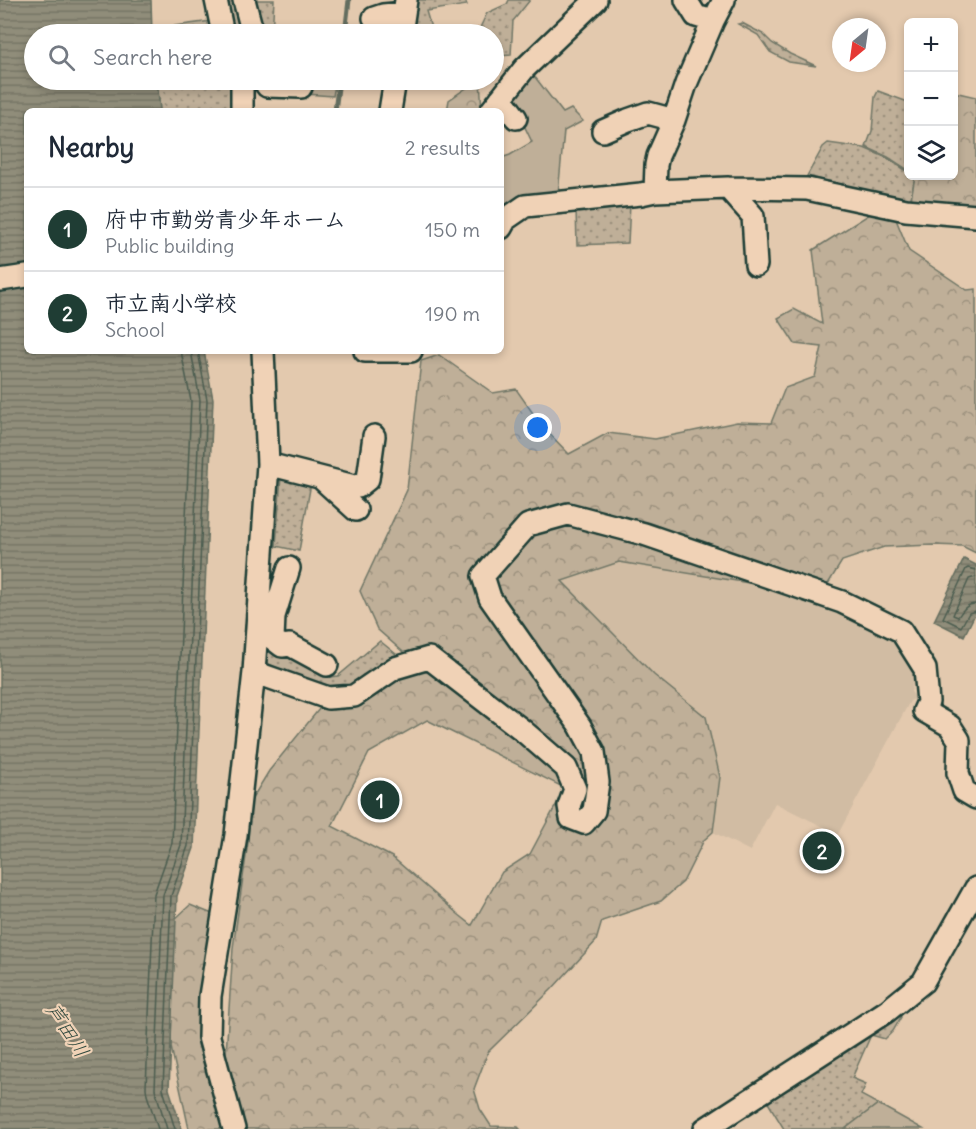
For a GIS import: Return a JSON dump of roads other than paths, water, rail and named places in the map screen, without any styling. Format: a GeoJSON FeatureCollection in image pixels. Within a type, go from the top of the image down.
{"type":"FeatureCollection","features":[{"type":"Feature","properties":{"kind":"street"},"geometry":{"type":"LineString","coordinates":[[216,0],[221,24]]}},
{"type":"Feature","properties":{"kind":"street"},"geometry":{"type":"LineString","coordinates":[[243,24],[244,0]]}},
{"type":"Feature","properties":{"kind":"street"},"geometry":{"type":"LineString","coordinates":[[244,0],[251,24]]}},
{"type":"Feature","properties":{"kind":"street"},"geometry":{"type":"LineString","coordinates":[[496,105],[524,69],[564,42],[596,0]]}},
{"type":"Feature","properties":{"kind":"street"},"geometry":{"type":"LineString","coordinates":[[686,0],[696,16],[713,21]]}},
{"type":"Feature","properties":{"kind":"street"},"geometry":{"type":"LineString","coordinates":[[655,191],[658,156],[674,120],[686,84],[724,0]]}},
{"type":"Feature","properties":{"kind":"street"},"geometry":{"type":"LineString","coordinates":[[374,18],[405,7],[402,24]]}},
{"type":"Feature","properties":{"kind":"street"},"geometry":{"type":"LineString","coordinates":[[237,90],[242,106]]}},
{"type":"Feature","properties":{"kind":"street"},"geometry":{"type":"LineString","coordinates":[[242,90],[242,106]]}},
{"type":"Feature","properties":{"kind":"street"},"geometry":{"type":"LineString","coordinates":[[390,108],[393,90]]}},
{"type":"Feature","properties":{"kind":"street"},"geometry":{"type":"LineString","coordinates":[[504,110],[516,118]]}},
{"type":"Feature","properties":{"kind":"street"},"geometry":{"type":"LineString","coordinates":[[603,131],[648,113],[674,120]]}},
{"type":"Feature","properties":{"kind":"street"},"geometry":{"type":"LineString","coordinates":[[728,188],[753,216],[756,265]]}},
{"type":"Feature","properties":{"kind":"street"},"geometry":{"type":"LineString","coordinates":[[504,218],[525,206],[655,191],[728,188],[807,189],[906,210],[976,216]]}},
{"type":"Feature","properties":{"kind":"street"},"geometry":{"type":"LineString","coordinates":[[0,280],[24,276]]}},
{"type":"Feature","properties":{"kind":"street"},"geometry":{"type":"LineString","coordinates":[[234,1129],[209,1037],[210,996],[236,835],[254,672],[266,616],[268,464],[263,354]]}},
{"type":"Feature","properties":{"kind":"street"},"geometry":{"type":"LineString","coordinates":[[268,464],[358,487],[368,479],[374,436]]}},
{"type":"Feature","properties":{"kind":"street"},"geometry":{"type":"LineString","coordinates":[[321,478],[356,510]]}},
{"type":"Feature","properties":{"kind":"street"},"geometry":{"type":"LineString","coordinates":[[254,672],[328,698],[354,696],[395,668],[429,658],[521,729],[566,768],[575,789],[569,806],[572,818],[584,823],[594,811],[598,782],[594,752],[580,726],[490,598],[483,576],[528,525],[568,514],[644,534],[842,602],[901,631],[925,669],[928,702],[924,711],[950,726],[958,740],[958,773],[964,790],[976,798]]}},
{"type":"Feature","properties":{"kind":"street"},"geometry":{"type":"LineString","coordinates":[[289,568],[266,616],[273,639],[282,646],[295,638],[327,665]]}},
{"type":"Feature","properties":{"kind":"street"},"geometry":{"type":"LineString","coordinates":[[713,1127],[887,1011],[923,982],[976,888]]}},
{"type":"Feature","properties":{"kind":"water","name":"芦田川"},"geometry":{"type":"Polygon","coordinates":[[[0,0],[151,0],[152,24],[24,24],[24,90],[158,90],[160,108],[24,108],[24,354],[205,354],[213,399],[194,848],[177,896],[169,1089],[182,1129],[0,1129],[0,0]]]}},
{"type":"Feature","properties":{"kind":"water"},"geometry":{"type":"Polygon","coordinates":[[[964,559],[976,565],[976,612],[964,636],[934,621],[964,559]]]}},
{"type":"Feature","properties":{"kind":"waterway"},"geometry":{"type":"LineString","coordinates":[[346,24],[349,0]]}},
{"type":"Feature","properties":{"kind":"waterway"},"geometry":{"type":"LineString","coordinates":[[335,108],[338,90]]}},
{"type":"Feature","properties":{"kind":"place","name":"府中市勤労青少年ホーム"},"geometry":{"type":"Point","coordinates":[380,800]}},
{"type":"Feature","properties":{"kind":"place","name":"市立南小学校"},"geometry":{"type":"Point","coordinates":[822,851]}}]}
